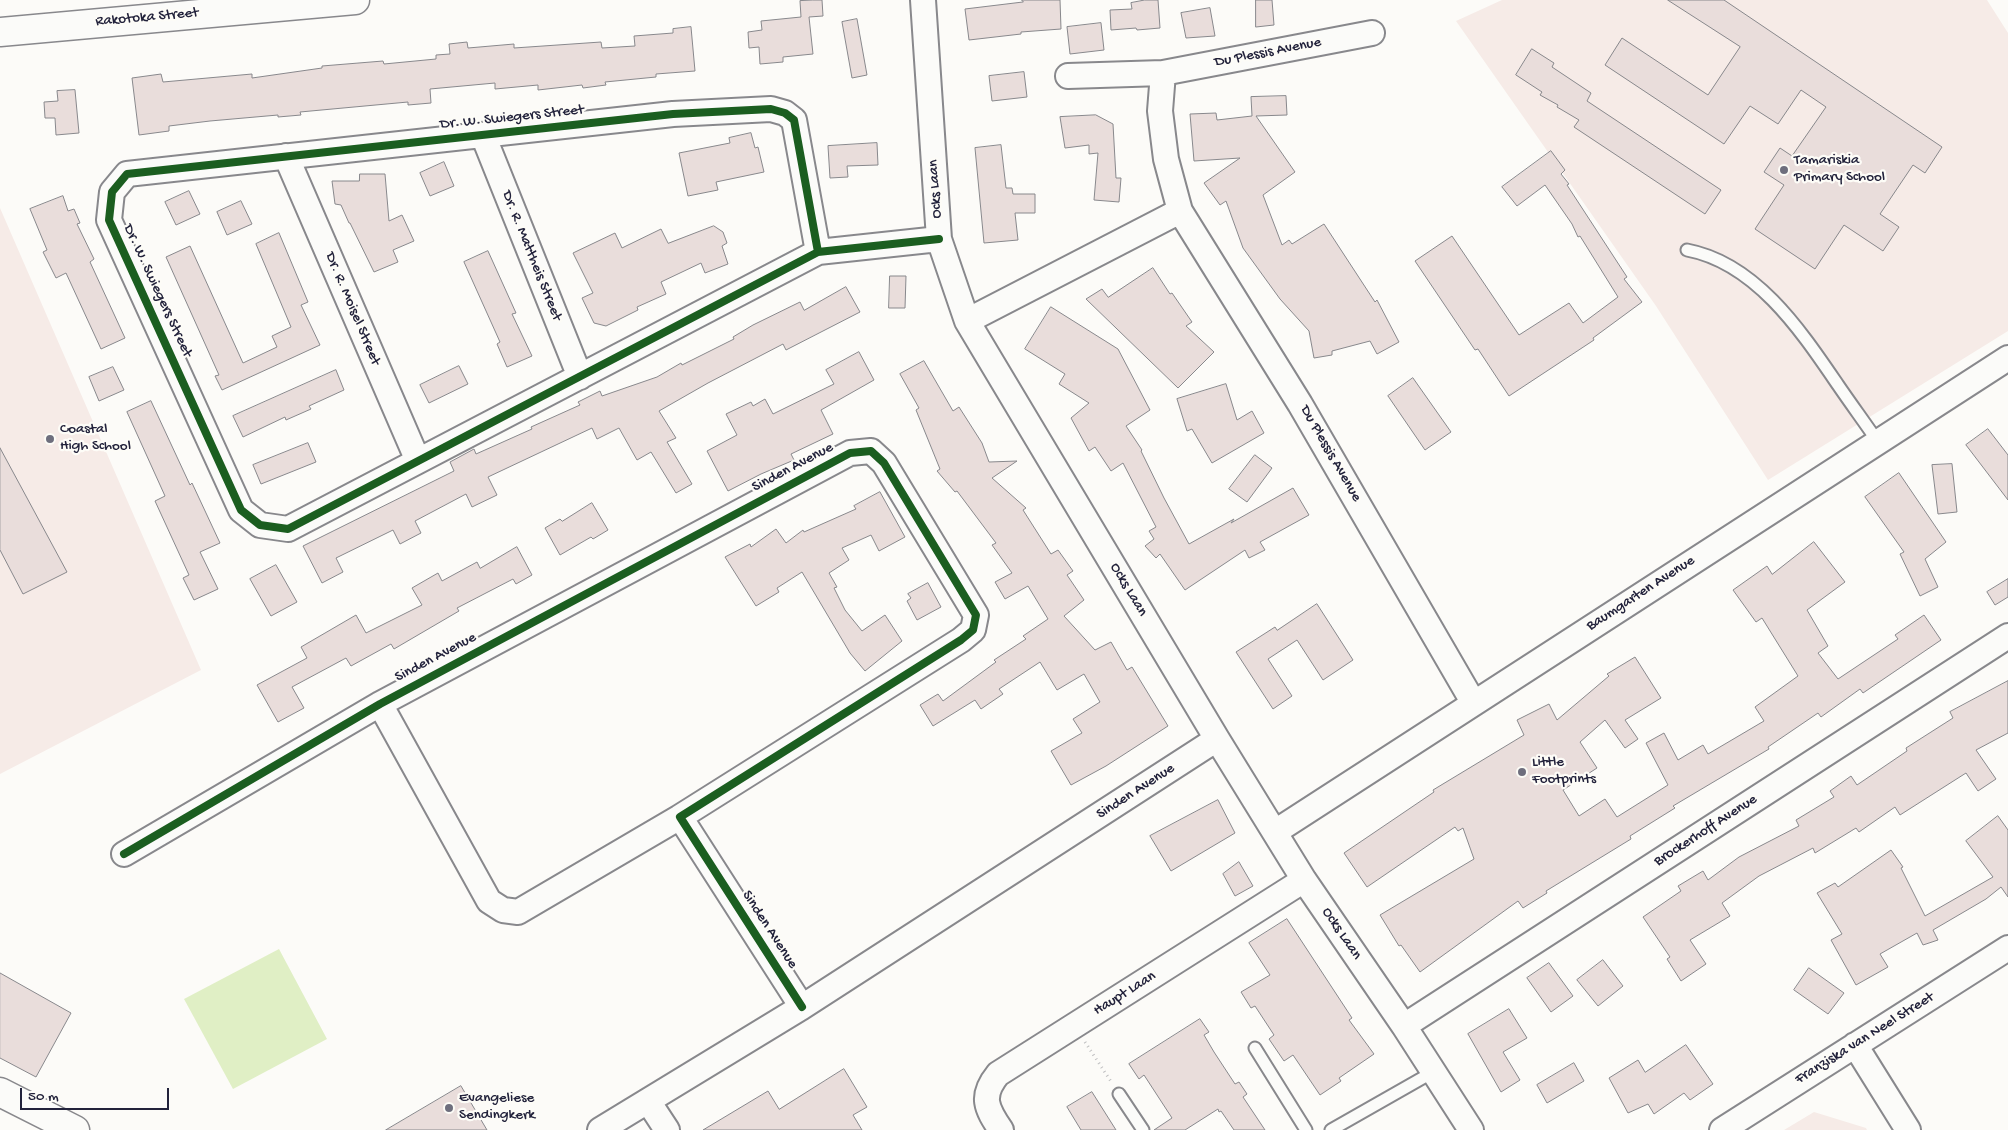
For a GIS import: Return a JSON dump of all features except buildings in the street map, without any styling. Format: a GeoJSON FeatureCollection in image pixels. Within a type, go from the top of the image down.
{"type":"FeatureCollection","features":[{"type":"Feature","properties":{"kind":"street","name":"Rakotoka Street"},"geometry":{"type":"LineString","coordinates":[[0,32],[355,0]]}},
{"type":"Feature","properties":{"kind":"street","name":"Ocks Laan"},"geometry":{"type":"LineString","coordinates":[[923,0],[939,239],[967,321],[1217,739],[1304,880],[1404,1026],[1471,1130]]}},
{"type":"Feature","properties":{"kind":"street","name":"Du Plessis Avenue"},"geometry":{"type":"LineString","coordinates":[[1068,76],[1163,73],[1372,33]]}},
{"type":"Feature","properties":{"kind":"street","name":"Du Plessis Avenue"},"geometry":{"type":"LineString","coordinates":[[1163,73],[1160,111],[1166,158],[1180,211],[1300,404],[1473,702]]}},
{"type":"Feature","properties":{"kind":"street","name":"Dr. W. Swiegers Street"},"geometry":{"type":"LineString","coordinates":[[818,252],[794,120],[785,113],[771,109],[673,114],[127,174],[112,192],[109,220],[241,510],[260,525],[288,529],[818,252],[939,239]]}},
{"type":"Feature","properties":{"kind":"street","name":"Dr. R. Mattheis Street"},"geometry":{"type":"LineString","coordinates":[[483,135],[580,377]]}},
{"type":"Feature","properties":{"kind":"street","name":"Dr. R. Moisel Street"},"geometry":{"type":"LineString","coordinates":[[286,156],[418,461]]}},
{"type":"Feature","properties":{"kind":"street"},"geometry":{"type":"LineString","coordinates":[[967,321],[1180,211]]}},
{"type":"Feature","properties":{"kind":"street","name":"Baumgarten Avenue"},"geometry":{"type":"LineString","coordinates":[[1275,832],[1473,702],[2008,358]]}},
{"type":"Feature","properties":{"kind":"street","name":"Sinden Avenue"},"geometry":{"type":"LineString","coordinates":[[124,854],[380,704],[850,453],[871,451],[884,463],[976,615],[973,630],[961,640],[680,817],[518,912],[503,910],[489,900],[380,704]]}},
{"type":"Feature","properties":{"kind":"street","name":"Brockerhoff Avenue"},"geometry":{"type":"LineString","coordinates":[[1404,1026],[2008,636]]}},
{"type":"Feature","properties":{"kind":"street","name":"Sinden Avenue"},"geometry":{"type":"LineString","coordinates":[[600,1130],[802,1007],[1217,739]]}},
{"type":"Feature","properties":{"kind":"street","name":"Sinden Avenue"},"geometry":{"type":"LineString","coordinates":[[680,817],[802,1007]]}},
{"type":"Feature","properties":{"kind":"street","name":"Haupt Laan"},"geometry":{"type":"LineString","coordinates":[[1001,1130],[987,1107],[987,1095],[991,1083],[998,1074],[1304,880]]}},
{"type":"Feature","properties":{"kind":"street","name":"Franziska van Neel Street"},"geometry":{"type":"LineString","coordinates":[[1722,1130],[2008,948]]}},
{"type":"Feature","properties":{"kind":"street"},"geometry":{"type":"LineString","coordinates":[[1855,1045],[1908,1130]]}},
{"type":"Feature","properties":{"kind":"street"},"geometry":{"type":"LineString","coordinates":[[0,1092],[52,1127]]}},
{"type":"Feature","properties":{"kind":"street"},"geometry":{"type":"LineString","coordinates":[[648,1101],[667,1130]]}},
{"type":"Feature","properties":{"kind":"street"},"geometry":{"type":"LineString","coordinates":[[0,1112],[52,1127]]}},
{"type":"Feature","properties":{"kind":"lane"},"geometry":{"type":"LineString","coordinates":[[1687,250],[1698,252],[1722,262],[1744,275],[1763,291],[1793,324],[1878,442]]}},
{"type":"Feature","properties":{"kind":"lane"},"geometry":{"type":"LineString","coordinates":[[1255,1048],[1306,1130]]}},
{"type":"Feature","properties":{"kind":"lane"},"geometry":{"type":"LineString","coordinates":[[1330,1130],[1433,1072]]}},
{"type":"Feature","properties":{"kind":"lane"},"geometry":{"type":"LineString","coordinates":[[1119,1094],[1142,1130]]}},
{"type":"Feature","properties":{"kind":"path"},"geometry":{"type":"LineString","coordinates":[[1074,1026],[1119,1094]]}},
{"type":"Feature","properties":{"kind":"shaded area","name":"Tamariskia Primary School"},"geometry":{"type":"Polygon","coordinates":[[[1502,0],[1987,0],[2008,33],[2008,331],[1768,480],[1656,306],[1456,21],[1502,0]]]}},
{"type":"Feature","properties":{"kind":"shaded area","name":"Coastal High School"},"geometry":{"type":"Polygon","coordinates":[[[0,208],[201,670],[0,774],[0,208]]]}},
{"type":"Feature","properties":{"kind":"shaded area"},"geometry":{"type":"Polygon","coordinates":[[[1814,1112],[1866,1128],[1867,1130],[1784,1130],[1814,1112]]]}},
{"type":"Feature","properties":{"kind":"green space"},"geometry":{"type":"Polygon","coordinates":[[[279,949],[327,1039],[233,1089],[184,999],[279,949]]]}},
{"type":"Feature","properties":{"kind":"cycle path"},"geometry":{"type":"LineString","coordinates":[[818,252],[794,120],[785,113],[771,109],[673,114],[127,174],[112,192],[109,220],[241,510],[260,525],[288,529],[818,252],[939,239]]}},
{"type":"Feature","properties":{"kind":"cycle path"},"geometry":{"type":"LineString","coordinates":[[124,854],[380,704],[850,453],[871,451],[884,463],[976,615],[973,630],[961,640],[680,817],[802,1007]]}},
{"type":"Feature","properties":{"kind":"place","name":"Tamariskia Primary School"},"geometry":{"type":"Point","coordinates":[1784,170]}},
{"type":"Feature","properties":{"kind":"place","name":"Coastal High School"},"geometry":{"type":"Point","coordinates":[50,439]}},
{"type":"Feature","properties":{"kind":"place","name":"Little Footprints"},"geometry":{"type":"Point","coordinates":[1522,772]}},
{"type":"Feature","properties":{"kind":"place","name":"Evangeliese Sendingkerk"},"geometry":{"type":"Point","coordinates":[449,1108]}}]}
